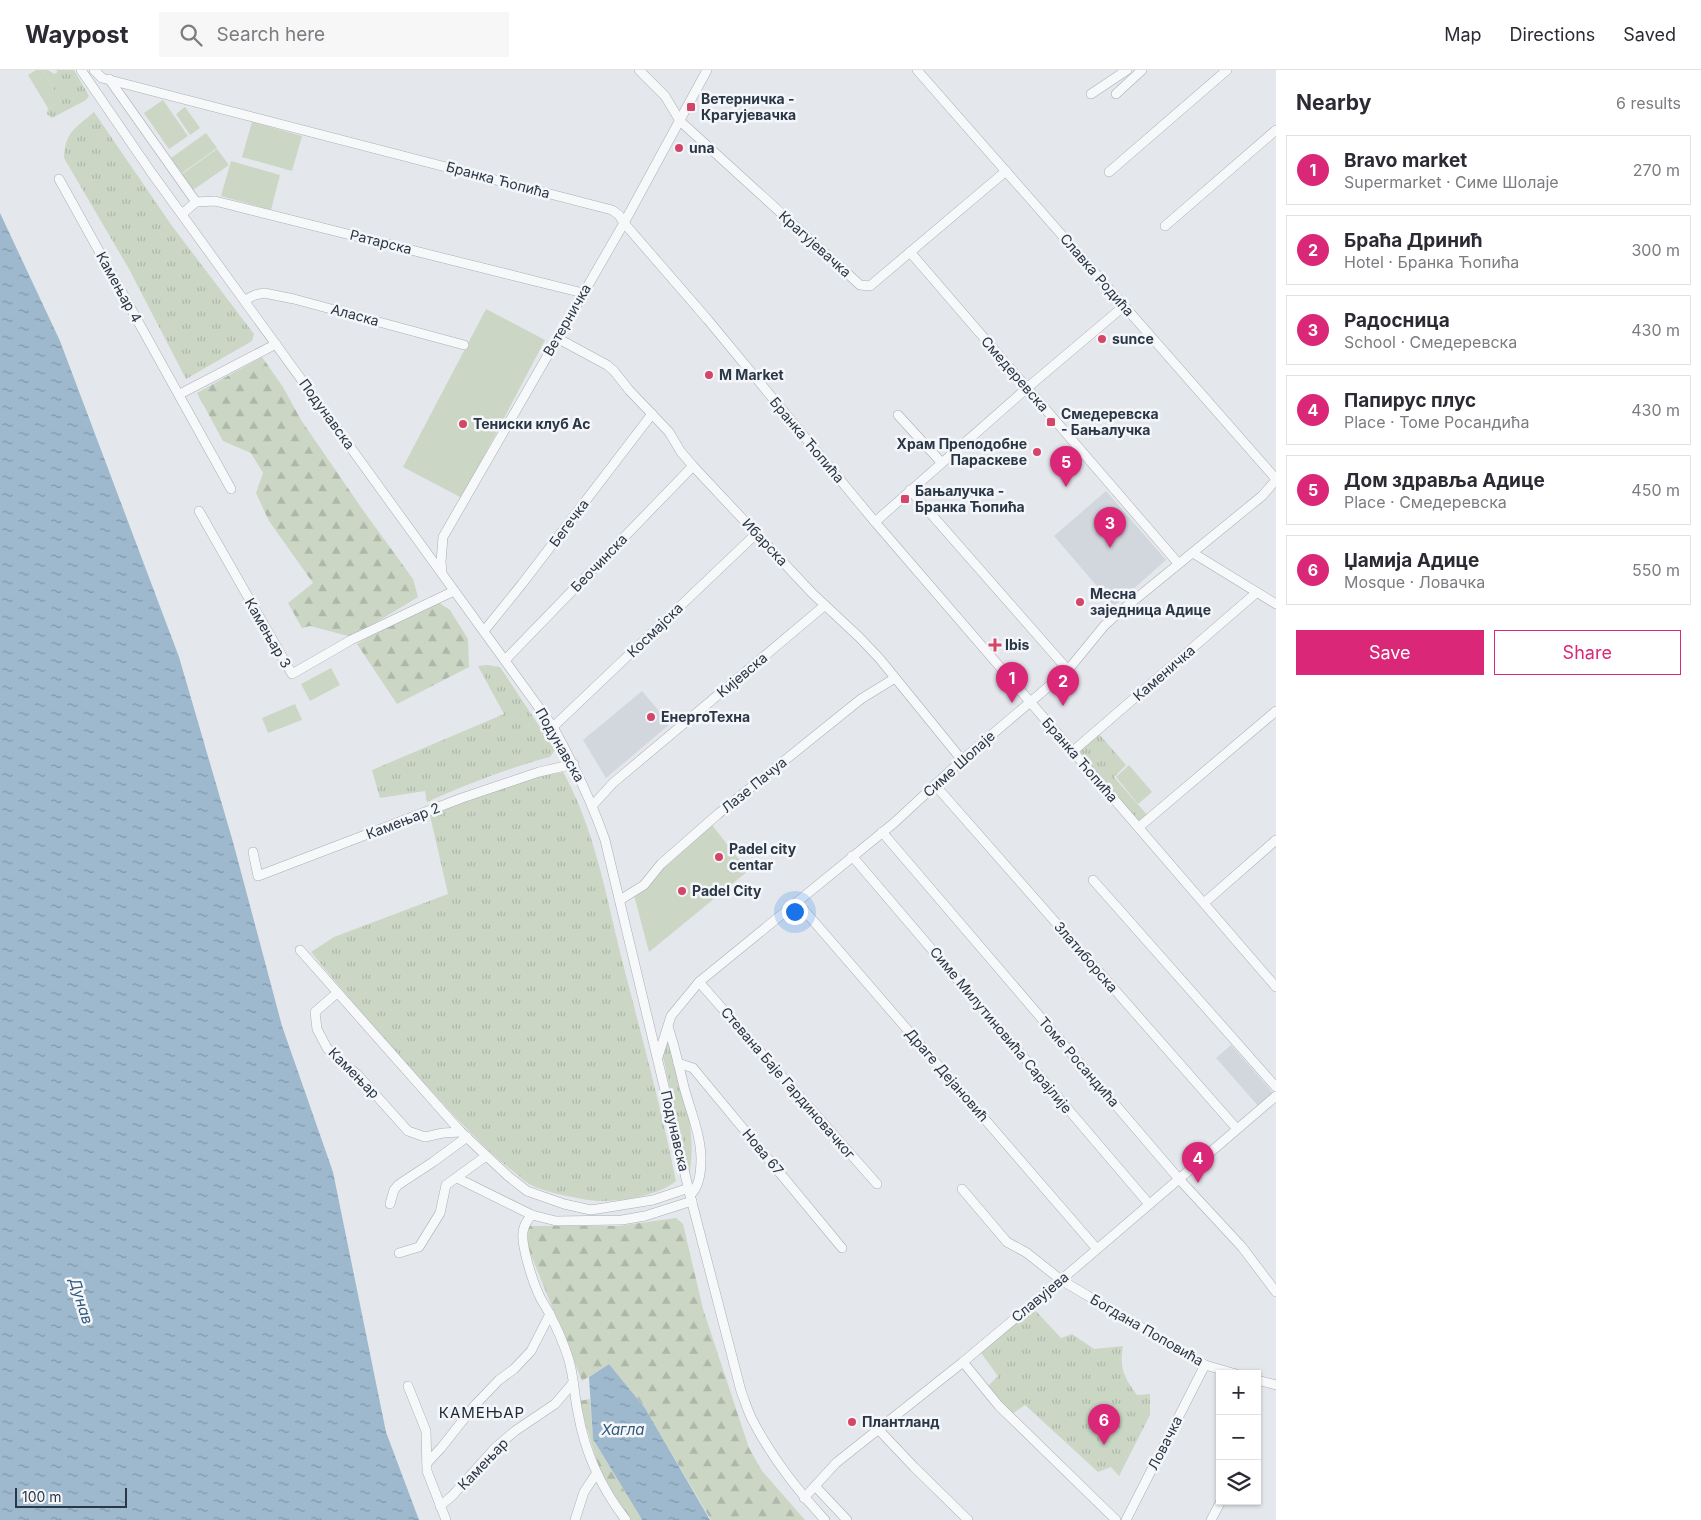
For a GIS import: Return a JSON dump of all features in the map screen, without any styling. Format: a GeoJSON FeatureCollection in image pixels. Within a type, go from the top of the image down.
{"type":"FeatureCollection","features":[{"type":"Feature","properties":{"kind":"street","name":"Подунавска"},"geometry":{"type":"LineString","coordinates":[[81,70],[182,214],[553,726],[574,764],[593,805],[605,840],[690,1194],[741,1391],[753,1422],[780,1465],[804,1498],[825,1520]]}},
{"type":"Feature","properties":{"kind":"street","name":"Бранка Ћопића"},"geometry":{"type":"LineString","coordinates":[[94,70],[98,76],[612,210],[619,214],[624,223],[708,320],[875,522],[1276,987]]}},
{"type":"Feature","properties":{"kind":"street","name":"Крагујевачка"},"geometry":{"type":"LineString","coordinates":[[639,70],[665,96],[680,121],[860,285],[870,286],[1006,171]]}},
{"type":"Feature","properties":{"kind":"street","name":"Ветерничка"},"geometry":{"type":"LineString","coordinates":[[442,574],[443,537],[624,223],[707,70]]}},
{"type":"Feature","properties":{"kind":"street","name":"Славка Родића"},"geometry":{"type":"LineString","coordinates":[[917,70],[1276,480]]}},
{"type":"Feature","properties":{"kind":"street"},"geometry":{"type":"LineString","coordinates":[[1091,94],[1127,70]]}},
{"type":"Feature","properties":{"kind":"street"},"geometry":{"type":"LineString","coordinates":[[1116,94],[1142,70]]}},
{"type":"Feature","properties":{"kind":"street"},"geometry":{"type":"LineString","coordinates":[[1109,172],[1227,70]]}},
{"type":"Feature","properties":{"kind":"street"},"geometry":{"type":"LineString","coordinates":[[109,79],[196,202],[182,214]]}},
{"type":"Feature","properties":{"kind":"street"},"geometry":{"type":"LineString","coordinates":[[1165,226],[1276,130]]}},
{"type":"Feature","properties":{"kind":"street","name":"Камењар 4"},"geometry":{"type":"LineString","coordinates":[[60,179],[126,302],[180,394],[231,490]]}},
{"type":"Feature","properties":{"kind":"street","name":"Ратарска"},"geometry":{"type":"LineString","coordinates":[[196,202],[215,201],[583,293]]}},
{"type":"Feature","properties":{"kind":"street","name":"Смедеревска"},"geometry":{"type":"LineString","coordinates":[[910,252],[1178,563]]}},
{"type":"Feature","properties":{"kind":"street","name":"Аласка"},"geometry":{"type":"LineString","coordinates":[[245,300],[264,293],[294,299],[464,345]]}},
{"type":"Feature","properties":{"kind":"street"},"geometry":{"type":"LineString","coordinates":[[875,522],[941,462],[1124,306]]}},
{"type":"Feature","properties":{"kind":"street","name":"Ибарска"},"geometry":{"type":"LineString","coordinates":[[558,338],[607,365],[669,432],[694,466],[824,606],[860,637],[879,658],[962,760]]}},
{"type":"Feature","properties":{"kind":"street"},"geometry":{"type":"LineString","coordinates":[[180,394],[276,344]]}},
{"type":"Feature","properties":{"kind":"street","name":"Бегечка"},"geometry":{"type":"LineString","coordinates":[[484,631],[652,414]]}},
{"type":"Feature","properties":{"kind":"street"},"geometry":{"type":"LineString","coordinates":[[898,415],[941,462]]}},
{"type":"Feature","properties":{"kind":"street","name":"Беочинска"},"geometry":{"type":"LineString","coordinates":[[506,662],[516,649],[694,466]]}},
{"type":"Feature","properties":{"kind":"street","name":"Симе Шолаје"},"geometry":{"type":"LineString","coordinates":[[658,1057],[670,1016],[700,982],[882,832],[962,760],[1068,670],[1104,626],[1178,563],[1193,553],[1262,496],[1276,480]]}},
{"type":"Feature","properties":{"kind":"street"},"geometry":{"type":"LineString","coordinates":[[910,490],[1068,670]]}},
{"type":"Feature","properties":{"kind":"street","name":"Камењар 3"},"geometry":{"type":"LineString","coordinates":[[199,511],[292,674],[351,640],[454,591]]}},
{"type":"Feature","properties":{"kind":"street","name":"Космајска"},"geometry":{"type":"LineString","coordinates":[[553,726],[757,533]]}},
{"type":"Feature","properties":{"kind":"street"},"geometry":{"type":"LineString","coordinates":[[1193,553],[1276,604]]}},
{"type":"Feature","properties":{"kind":"street","name":"Каменичка"},"geometry":{"type":"LineString","coordinates":[[1072,752],[1256,593]]}},
{"type":"Feature","properties":{"kind":"street","name":"Кијевска"},"geometry":{"type":"LineString","coordinates":[[593,805],[613,783],[824,606]]}},
{"type":"Feature","properties":{"kind":"street","name":"Лазе Пачуа"},"geometry":{"type":"LineString","coordinates":[[620,900],[644,885],[661,864],[718,814],[861,699],[895,678]]}},
{"type":"Feature","properties":{"kind":"street"},"geometry":{"type":"LineString","coordinates":[[1139,827],[1276,711]]}},
{"type":"Feature","properties":{"kind":"street","name":"Камењар 2"},"geometry":{"type":"LineString","coordinates":[[253,852],[258,876],[462,798],[539,772],[574,764]]}},
{"type":"Feature","properties":{"kind":"street","name":"Златиборска"},"geometry":{"type":"LineString","coordinates":[[935,785],[1237,1128]]}},
{"type":"Feature","properties":{"kind":"street","name":"Томе Росандића"},"geometry":{"type":"LineString","coordinates":[[882,832],[1178,1179],[1242,1247],[1276,1292]]}},
{"type":"Feature","properties":{"kind":"street"},"geometry":{"type":"LineString","coordinates":[[1204,903],[1276,840]]}},
{"type":"Feature","properties":{"kind":"street","name":"Симе Милутиновића Сарајлије"},"geometry":{"type":"LineString","coordinates":[[852,856],[1149,1204]]}},
{"type":"Feature","properties":{"kind":"street"},"geometry":{"type":"LineString","coordinates":[[1094,880],[1276,1088]]}},
{"type":"Feature","properties":{"kind":"street","name":"Драге Дејановић"},"geometry":{"type":"LineString","coordinates":[[797,902],[1096,1249]]}},
{"type":"Feature","properties":{"kind":"street"},"geometry":{"type":"LineString","coordinates":[[300,950],[464,1135],[527,1191],[564,1204],[591,1210],[690,1194]]}},
{"type":"Feature","properties":{"kind":"street","name":"Стевана Баје Гардиновачког"},"geometry":{"type":"LineString","coordinates":[[700,982],[877,1184]]}},
{"type":"Feature","properties":{"kind":"street","name":"Камењар"},"geometry":{"type":"LineString","coordinates":[[337,993],[315,1012],[317,1029],[327,1048],[357,1074],[408,1131],[425,1137],[443,1133],[464,1135]]}},
{"type":"Feature","properties":{"kind":"street"},"geometry":{"type":"LineString","coordinates":[[457,1178],[532,1215],[556,1221],[622,1220],[645,1216],[696,1191],[700,1175],[701,1158],[696,1132],[668,1027]]}},
{"type":"Feature","properties":{"kind":"street","name":"Нова 67"},"geometry":{"type":"LineString","coordinates":[[678,1062],[694,1068],[842,1248]]}},
{"type":"Feature","properties":{"kind":"street","name":"Славујева"},"geometry":{"type":"LineString","coordinates":[[804,1498],[836,1463],[963,1362],[1276,1096]]}},
{"type":"Feature","properties":{"kind":"street"},"geometry":{"type":"LineString","coordinates":[[390,1204],[394,1190],[398,1185],[433,1162],[464,1135]]}},
{"type":"Feature","properties":{"kind":"street"},"geometry":{"type":"LineString","coordinates":[[399,1253],[419,1247],[438,1217],[446,1185],[486,1156]]}},
{"type":"Feature","properties":{"kind":"street","name":"Богдана Поповића"},"geometry":{"type":"LineString","coordinates":[[962,1189],[1007,1242],[1027,1253],[1061,1280],[1205,1365],[1222,1370]]}},
{"type":"Feature","properties":{"kind":"street"},"geometry":{"type":"LineString","coordinates":[[532,1215],[527,1220],[523,1234],[530,1273],[539,1296],[550,1314],[564,1345],[570,1364],[580,1428],[588,1454],[608,1496],[626,1520]]}},
{"type":"Feature","properties":{"kind":"street"},"geometry":{"type":"LineString","coordinates":[[427,1463],[475,1405],[531,1351],[550,1314]]}},
{"type":"Feature","properties":{"kind":"street"},"geometry":{"type":"LineString","coordinates":[[963,1362],[999,1406],[1116,1520]]}},
{"type":"Feature","properties":{"kind":"street","name":"Ловачка"},"geometry":{"type":"LineString","coordinates":[[1126,1520],[1205,1365]]}},
{"type":"Feature","properties":{"kind":"street"},"geometry":{"type":"LineString","coordinates":[[1261,1381],[1276,1385]]}},
{"type":"Feature","properties":{"kind":"street","name":"Камењар"},"geometry":{"type":"LineString","coordinates":[[440,1506],[452,1496],[495,1448],[515,1431],[555,1404],[573,1384]]}},
{"type":"Feature","properties":{"kind":"street"},"geometry":{"type":"LineString","coordinates":[[408,1386],[426,1431],[427,1470],[446,1520]]}},
{"type":"Feature","properties":{"kind":"street"},"geometry":{"type":"LineString","coordinates":[[879,1430],[968,1520]]}},
{"type":"Feature","properties":{"kind":"street"},"geometry":{"type":"LineString","coordinates":[[575,1520],[584,1492],[596,1474]]}},
{"type":"Feature","properties":{"kind":"street"},"geometry":{"type":"LineString","coordinates":[[815,1486],[847,1520]]}},
{"type":"Feature","properties":{"kind":"street"},"geometry":{"type":"LineString","coordinates":[[1211,1520],[1219,1505]]}},
{"type":"Feature","properties":{"kind":"shaded area"},"geometry":{"type":"Polygon","coordinates":[[[1106,491],[1166,560],[1114,606],[1054,536],[1106,491]]]}},
{"type":"Feature","properties":{"kind":"shaded area","name":"ЕнергоТехна"},"geometry":{"type":"Polygon","coordinates":[[[642,691],[670,724],[606,778],[583,740],[642,691]]]}},
{"type":"Feature","properties":{"kind":"shaded area"},"geometry":{"type":"Polygon","coordinates":[[[1231,1045],[1274,1094],[1259,1107],[1216,1058],[1231,1045]]]}},
{"type":"Feature","properties":{"kind":"green space"},"geometry":{"type":"Polygon","coordinates":[[[36,70],[42,70],[61,101],[48,108],[28,75],[36,70]]]}},
{"type":"Feature","properties":{"kind":"green space"},"geometry":{"type":"Polygon","coordinates":[[[42,70],[48,70],[54,74],[58,72],[56,70],[74,70],[89,96],[86,100],[52,118],[47,114],[48,108],[61,101],[42,70]]]}},
{"type":"Feature","properties":{"kind":"green space"},"geometry":{"type":"Polygon","coordinates":[[[163,100],[188,136],[169,149],[144,113],[163,100]]]}},
{"type":"Feature","properties":{"kind":"green space"},"geometry":{"type":"Polygon","coordinates":[[[185,107],[200,128],[190,135],[176,114],[185,107]]]}},
{"type":"Feature","properties":{"kind":"green space"},"geometry":{"type":"Polygon","coordinates":[[[94,112],[172,226],[254,334],[252,341],[186,379],[129,269],[64,158],[69,136],[77,126],[94,112]]]}},
{"type":"Feature","properties":{"kind":"green space"},"geometry":{"type":"Polygon","coordinates":[[[252,122],[302,136],[292,171],[242,157],[252,122]]]}},
{"type":"Feature","properties":{"kind":"green space"},"geometry":{"type":"Polygon","coordinates":[[[206,133],[217,148],[182,173],[171,158],[206,133]]]}},
{"type":"Feature","properties":{"kind":"green space"},"geometry":{"type":"Polygon","coordinates":[[[217,149],[229,165],[193,190],[182,174],[217,149]]]}},
{"type":"Feature","properties":{"kind":"green space"},"geometry":{"type":"Polygon","coordinates":[[[231,161],[280,175],[271,210],[221,196],[231,161]]]}},
{"type":"Feature","properties":{"kind":"green space","name":"Тениски клуб Ас"},"geometry":{"type":"Polygon","coordinates":[[[486,309],[545,340],[462,498],[403,467],[486,309]]]}},
{"type":"Feature","properties":{"kind":"green space"},"geometry":{"type":"Polygon","coordinates":[[[262,357],[283,387],[301,420],[413,579],[418,597],[352,637],[310,626],[302,628],[288,603],[313,583],[269,521],[256,493],[263,473],[251,453],[223,441],[197,393],[262,357]]]}},
{"type":"Feature","properties":{"kind":"green space"},"geometry":{"type":"Polygon","coordinates":[[[432,598],[450,610],[468,639],[469,667],[397,704],[357,644],[432,598]]]}},
{"type":"Feature","properties":{"kind":"green space"},"geometry":{"type":"Polygon","coordinates":[[[478,666],[500,667],[555,750],[550,757],[488,777],[427,802],[425,791],[380,798],[372,770],[504,714],[478,666]]]}},
{"type":"Feature","properties":{"kind":"green space"},"geometry":{"type":"Polygon","coordinates":[[[331,668],[340,685],[310,701],[301,684],[331,668]]]}},
{"type":"Feature","properties":{"kind":"green space"},"geometry":{"type":"Polygon","coordinates":[[[295,704],[302,720],[268,733],[262,718],[295,704]]]}},
{"type":"Feature","properties":{"kind":"green space"},"geometry":{"type":"Polygon","coordinates":[[[1099,734],[1126,765],[1114,777],[1148,816],[1140,823],[1077,753],[1099,734]]]}},
{"type":"Feature","properties":{"kind":"green space"},"geometry":{"type":"Polygon","coordinates":[[[1129,765],[1152,792],[1138,804],[1116,777],[1129,765]]]}},
{"type":"Feature","properties":{"kind":"green space"},"geometry":{"type":"Polygon","coordinates":[[[563,772],[583,815],[598,862],[676,1181],[650,1194],[629,1199],[585,1200],[547,1191],[525,1181],[495,1156],[459,1121],[384,1038],[311,952],[334,937],[448,894],[429,811],[530,777],[563,772]]]}},
{"type":"Feature","properties":{"kind":"green space","name":"Padel City"},"geometry":{"type":"Polygon","coordinates":[[[712,825],[748,871],[649,952],[634,895],[712,825]]]}},
{"type":"Feature","properties":{"kind":"green space"},"geometry":{"type":"Polygon","coordinates":[[[668,1033],[690,1123],[691,1159],[689,1176],[662,1052],[668,1033]]]}},
{"type":"Feature","properties":{"kind":"green space"},"geometry":{"type":"Polygon","coordinates":[[[676,1218],[683,1224],[703,1309],[749,1448],[762,1471],[805,1520],[711,1520],[645,1408],[609,1364],[582,1381],[527,1245],[529,1226],[618,1226],[676,1218]]]}},
{"type":"Feature","properties":{"kind":"green space"},"geometry":{"type":"Polygon","coordinates":[[[1033,1308],[1061,1338],[1072,1334],[1094,1349],[1123,1346],[1122,1366],[1129,1383],[1137,1395],[1150,1394],[1150,1415],[1119,1476],[1111,1467],[1098,1472],[1025,1405],[1012,1414],[988,1386],[998,1376],[981,1353],[1033,1308]]]}},
{"type":"Feature","properties":{"kind":"green space"},"geometry":{"type":"Polygon","coordinates":[[[590,1399],[593,1439],[642,1520],[631,1520],[616,1501],[599,1469],[579,1401],[590,1399]]]}},
{"type":"Feature","properties":{"kind":"water","name":"Дунав"},"geometry":{"type":"Polygon","coordinates":[[[0,213],[60,341],[179,657],[233,842],[282,1026],[333,1172],[386,1432],[419,1520],[0,1520],[0,213]]]}},
{"type":"Feature","properties":{"kind":"water","name":"Хагла"},"geometry":{"type":"Polygon","coordinates":[[[609,1364],[645,1408],[710,1520],[642,1520],[593,1439],[589,1377],[609,1364]]]}},
{"type":"Feature","properties":{"kind":"place","name":"Ветерничка - Крагујевачка"},"geometry":{"type":"Point","coordinates":[691,107]}},
{"type":"Feature","properties":{"kind":"place","name":"una"},"geometry":{"type":"Point","coordinates":[679,148]}},
{"type":"Feature","properties":{"kind":"place","name":"sunce"},"geometry":{"type":"Point","coordinates":[1102,339]}},
{"type":"Feature","properties":{"kind":"place","name":"M Market"},"geometry":{"type":"Point","coordinates":[709,375]}},
{"type":"Feature","properties":{"kind":"place","name":"Смедеревска - Бањалучка"},"geometry":{"type":"Point","coordinates":[1051,422]}},
{"type":"Feature","properties":{"kind":"place","name":"Тениски клуб Ас"},"geometry":{"type":"Point","coordinates":[463,424]}},
{"type":"Feature","properties":{"kind":"place","name":"Храм Преподобне Параскеве"},"geometry":{"type":"Point","coordinates":[1037,452]}},
{"type":"Feature","properties":{"kind":"place","name":"Дом здравља Адице"},"geometry":{"type":"Point","coordinates":[1066,487]}},
{"type":"Feature","properties":{"kind":"place","name":"Бањалучка - Бранка Ћопића"},"geometry":{"type":"Point","coordinates":[905,499]}},
{"type":"Feature","properties":{"kind":"place","name":"Радосница"},"geometry":{"type":"Point","coordinates":[1110,548]}},
{"type":"Feature","properties":{"kind":"place","name":"Месна заједница Адице"},"geometry":{"type":"Point","coordinates":[1080,602]}},
{"type":"Feature","properties":{"kind":"place","name":"Ibis"},"geometry":{"type":"Point","coordinates":[995,645]}},
{"type":"Feature","properties":{"kind":"place","name":"Bravo market"},"geometry":{"type":"Point","coordinates":[1012,703]}},
{"type":"Feature","properties":{"kind":"place","name":"Браћа Дринић"},"geometry":{"type":"Point","coordinates":[1063,706]}},
{"type":"Feature","properties":{"kind":"place","name":"ЕнергоТехна"},"geometry":{"type":"Point","coordinates":[651,717]}},
{"type":"Feature","properties":{"kind":"place","name":"Padel city centar"},"geometry":{"type":"Point","coordinates":[719,857]}},
{"type":"Feature","properties":{"kind":"place","name":"Padel City"},"geometry":{"type":"Point","coordinates":[682,891]}},
{"type":"Feature","properties":{"kind":"place","name":"Папирус плус"},"geometry":{"type":"Point","coordinates":[1198,1183]}},
{"type":"Feature","properties":{"kind":"place","name":"Плантланд"},"geometry":{"type":"Point","coordinates":[852,1422]}},
{"type":"Feature","properties":{"kind":"place","name":"Џамија Адице"},"geometry":{"type":"Point","coordinates":[1104,1445]}},
{"type":"Feature","properties":{"kind":"district","name":"КАМЕЊАР"},"geometry":{"type":"Point","coordinates":[482,1413]}}]}
